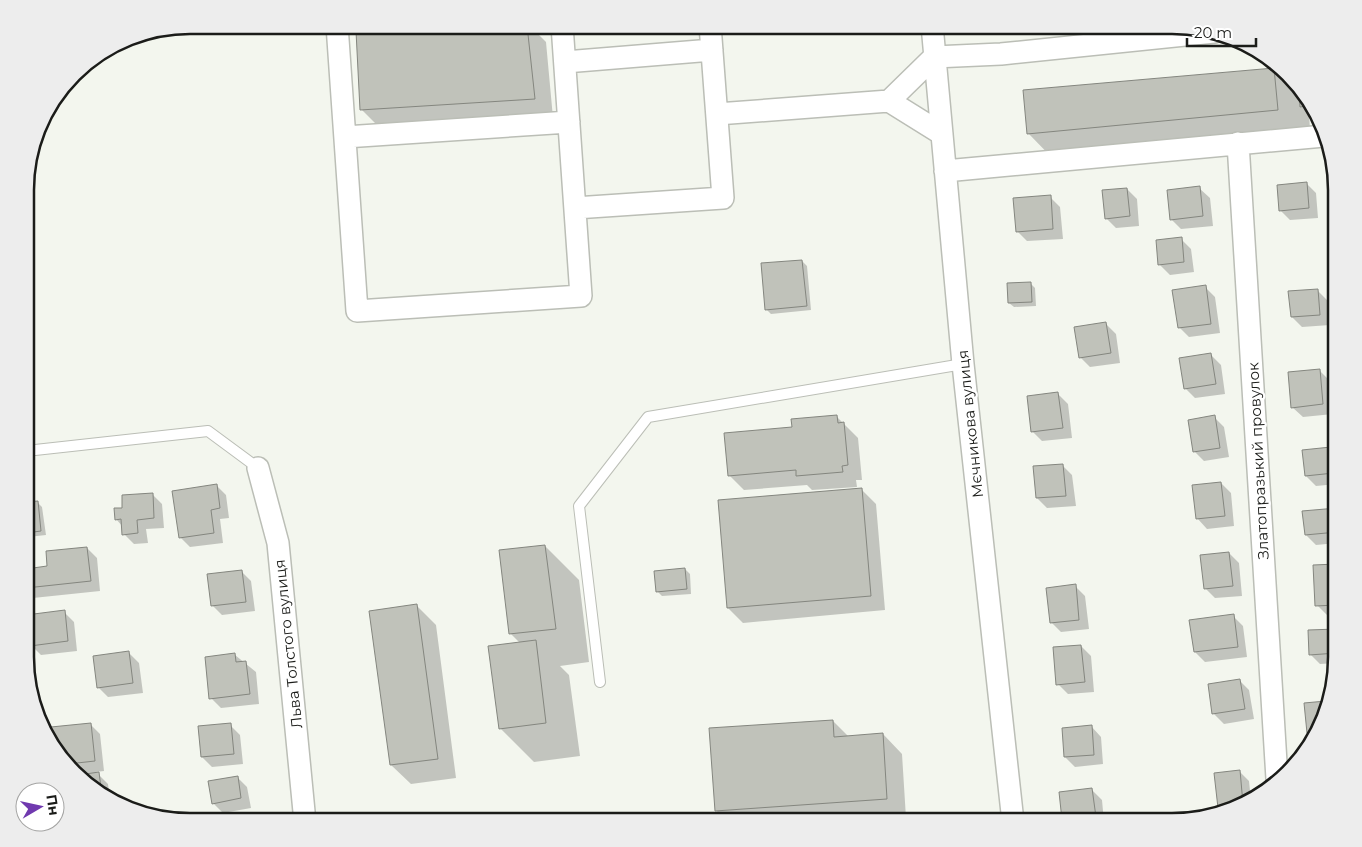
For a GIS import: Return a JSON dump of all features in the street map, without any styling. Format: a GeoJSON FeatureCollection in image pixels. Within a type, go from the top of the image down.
{"type":"FeatureCollection","features":[{"type":"Feature","properties":{"kind":"street"},"geometry":{"type":"LineString","coordinates":[[338,34],[357,311],[581,296],[563,34]]}},
{"type":"Feature","properties":{"kind":"street"},"geometry":{"type":"LineString","coordinates":[[575,208],[723,198],[711,34]]}},
{"type":"Feature","properties":{"kind":"street","name":"Мєчникова вулиця"},"geometry":{"type":"LineString","coordinates":[[933,34],[963,364],[1012,813]]}},
{"type":"Feature","properties":{"kind":"street"},"geometry":{"type":"LineString","coordinates":[[889,101],[934,56],[1001,54],[1115,34]]}},
{"type":"Feature","properties":{"kind":"street"},"geometry":{"type":"LineString","coordinates":[[565,62],[712,50]]}},
{"type":"Feature","properties":{"kind":"street"},"geometry":{"type":"LineString","coordinates":[[717,114],[889,101],[942,134]]}},
{"type":"Feature","properties":{"kind":"street"},"geometry":{"type":"LineString","coordinates":[[345,137],[569,122]]}},
{"type":"Feature","properties":{"kind":"street"},"geometry":{"type":"LineString","coordinates":[[945,171],[1318,136]]}},
{"type":"Feature","properties":{"kind":"street","name":"Златопразький провулок"},"geometry":{"type":"LineString","coordinates":[[1238,143],[1277,773]]}},
{"type":"Feature","properties":{"kind":"street","name":"Льва Толстого вулиця"},"geometry":{"type":"LineString","coordinates":[[258,468],[278,543],[304,813]]}},
{"type":"Feature","properties":{"kind":"lane"},"geometry":{"type":"LineString","coordinates":[[600,682],[579,506],[648,417],[963,364]]}},
{"type":"Feature","properties":{"kind":"lane"},"geometry":{"type":"LineString","coordinates":[[34,450],[208,431],[258,468]]}},
{"type":"Feature","properties":{"kind":"building"},"geometry":{"type":"Polygon","coordinates":[[[356,34],[528,34],[535,99],[360,110],[356,34]]]}},
{"type":"Feature","properties":{"kind":"building"},"geometry":{"type":"Polygon","coordinates":[[[1270,68],[1274,72],[1278,110],[1027,134],[1023,90],[1270,68]]]}},
{"type":"Feature","properties":{"kind":"building"},"geometry":{"type":"Polygon","coordinates":[[[1307,182],[1309,208],[1279,211],[1277,185],[1307,182]]]}},
{"type":"Feature","properties":{"kind":"building"},"geometry":{"type":"Polygon","coordinates":[[[1200,186],[1203,216],[1170,220],[1167,190],[1200,186]]]}},
{"type":"Feature","properties":{"kind":"building"},"geometry":{"type":"Polygon","coordinates":[[[1127,188],[1130,216],[1105,219],[1102,190],[1127,188]]]}},
{"type":"Feature","properties":{"kind":"building"},"geometry":{"type":"Polygon","coordinates":[[[1051,195],[1053,229],[1016,232],[1013,198],[1051,195]]]}},
{"type":"Feature","properties":{"kind":"building"},"geometry":{"type":"Polygon","coordinates":[[[1182,237],[1184,262],[1158,265],[1156,240],[1182,237]]]}},
{"type":"Feature","properties":{"kind":"building"},"geometry":{"type":"Polygon","coordinates":[[[802,260],[807,306],[765,310],[761,263],[802,260]]]}},
{"type":"Feature","properties":{"kind":"building"},"geometry":{"type":"Polygon","coordinates":[[[1031,282],[1032,302],[1008,303],[1007,283],[1031,282]]]}},
{"type":"Feature","properties":{"kind":"building"},"geometry":{"type":"Polygon","coordinates":[[[1206,285],[1211,324],[1178,328],[1172,290],[1206,285]]]}},
{"type":"Feature","properties":{"kind":"building"},"geometry":{"type":"Polygon","coordinates":[[[1318,289],[1320,315],[1291,317],[1288,291],[1318,289]]]}},
{"type":"Feature","properties":{"kind":"building"},"geometry":{"type":"Polygon","coordinates":[[[1106,322],[1111,353],[1079,358],[1074,327],[1106,322]]]}},
{"type":"Feature","properties":{"kind":"building"},"geometry":{"type":"Polygon","coordinates":[[[1211,353],[1216,384],[1184,389],[1179,358],[1211,353]]]}},
{"type":"Feature","properties":{"kind":"building"},"geometry":{"type":"Polygon","coordinates":[[[1320,369],[1323,404],[1291,408],[1288,372],[1320,369]]]}},
{"type":"Feature","properties":{"kind":"building"},"geometry":{"type":"Polygon","coordinates":[[[1058,392],[1063,428],[1031,432],[1027,396],[1058,392]]]}},
{"type":"Feature","properties":{"kind":"building"},"geometry":{"type":"Polygon","coordinates":[[[837,415],[838,423],[844,422],[848,465],[842,466],[843,472],[796,476],[796,470],[728,476],[724,433],[792,427],[791,419],[837,415]]]}},
{"type":"Feature","properties":{"kind":"building"},"geometry":{"type":"Polygon","coordinates":[[[1215,415],[1220,448],[1193,452],[1188,420],[1215,415]]]}},
{"type":"Feature","properties":{"kind":"building"},"geometry":{"type":"Polygon","coordinates":[[[1328,447],[1328,474],[1305,476],[1302,450],[1328,447]]]}},
{"type":"Feature","properties":{"kind":"building"},"geometry":{"type":"Polygon","coordinates":[[[1063,464],[1066,496],[1036,498],[1033,466],[1063,464]]]}},
{"type":"Feature","properties":{"kind":"building"},"geometry":{"type":"Polygon","coordinates":[[[1221,482],[1225,516],[1196,519],[1192,485],[1221,482]]]}},
{"type":"Feature","properties":{"kind":"building"},"geometry":{"type":"Polygon","coordinates":[[[217,484],[220,508],[211,510],[214,533],[179,538],[172,491],[217,484]]]}},
{"type":"Feature","properties":{"kind":"building"},"geometry":{"type":"Polygon","coordinates":[[[862,488],[871,596],[727,608],[718,500],[862,488]]]}},
{"type":"Feature","properties":{"kind":"building"},"geometry":{"type":"Polygon","coordinates":[[[153,493],[154,518],[137,520],[138,533],[122,535],[121,519],[115,520],[114,508],[122,508],[122,495],[153,493]]]}},
{"type":"Feature","properties":{"kind":"building"},"geometry":{"type":"Polygon","coordinates":[[[34,501],[38,501],[41,531],[34,532],[34,501]]]}},
{"type":"Feature","properties":{"kind":"building"},"geometry":{"type":"Polygon","coordinates":[[[1328,509],[1328,533],[1305,535],[1302,511],[1328,509]]]}},
{"type":"Feature","properties":{"kind":"building"},"geometry":{"type":"Polygon","coordinates":[[[545,545],[556,629],[509,634],[499,550],[545,545]]]}},
{"type":"Feature","properties":{"kind":"building"},"geometry":{"type":"Polygon","coordinates":[[[87,547],[91,581],[34,587],[34,568],[47,566],[46,551],[87,547]]]}},
{"type":"Feature","properties":{"kind":"building"},"geometry":{"type":"Polygon","coordinates":[[[1229,552],[1233,586],[1204,589],[1200,555],[1229,552]]]}},
{"type":"Feature","properties":{"kind":"building"},"geometry":{"type":"Polygon","coordinates":[[[1328,564],[1328,605],[1315,606],[1313,565],[1328,564]]]}},
{"type":"Feature","properties":{"kind":"building"},"geometry":{"type":"Polygon","coordinates":[[[685,568],[687,589],[656,592],[654,571],[685,568]]]}},
{"type":"Feature","properties":{"kind":"building"},"geometry":{"type":"Polygon","coordinates":[[[242,570],[246,602],[211,606],[207,574],[242,570]]]}},
{"type":"Feature","properties":{"kind":"building"},"geometry":{"type":"Polygon","coordinates":[[[1076,584],[1079,620],[1050,623],[1046,588],[1076,584]]]}},
{"type":"Feature","properties":{"kind":"building"},"geometry":{"type":"Polygon","coordinates":[[[417,604],[438,759],[390,765],[369,611],[417,604]]]}},
{"type":"Feature","properties":{"kind":"building"},"geometry":{"type":"Polygon","coordinates":[[[65,610],[68,641],[34,645],[34,614],[65,610]]]}},
{"type":"Feature","properties":{"kind":"building"},"geometry":{"type":"Polygon","coordinates":[[[1234,614],[1238,647],[1194,652],[1189,620],[1234,614]]]}},
{"type":"Feature","properties":{"kind":"building"},"geometry":{"type":"Polygon","coordinates":[[[1328,629],[1328,654],[1309,655],[1308,630],[1328,629]]]}},
{"type":"Feature","properties":{"kind":"building"},"geometry":{"type":"Polygon","coordinates":[[[536,640],[546,723],[499,729],[488,646],[536,640]]]}},
{"type":"Feature","properties":{"kind":"building"},"geometry":{"type":"Polygon","coordinates":[[[1081,645],[1085,682],[1056,685],[1053,647],[1081,645]]]}},
{"type":"Feature","properties":{"kind":"building"},"geometry":{"type":"Polygon","coordinates":[[[129,651],[133,683],[97,688],[93,656],[129,651]]]}},
{"type":"Feature","properties":{"kind":"building"},"geometry":{"type":"Polygon","coordinates":[[[235,653],[236,662],[246,661],[250,694],[209,699],[205,657],[235,653]]]}},
{"type":"Feature","properties":{"kind":"building"},"geometry":{"type":"Polygon","coordinates":[[[1240,679],[1245,709],[1212,714],[1208,684],[1240,679]]]}},
{"type":"Feature","properties":{"kind":"building"},"geometry":{"type":"Polygon","coordinates":[[[1321,701],[1312,726],[1307,733],[1304,703],[1321,701]]]}},
{"type":"Feature","properties":{"kind":"building"},"geometry":{"type":"Polygon","coordinates":[[[833,720],[834,737],[883,733],[887,799],[715,811],[709,728],[833,720]]]}},
{"type":"Feature","properties":{"kind":"building"},"geometry":{"type":"Polygon","coordinates":[[[91,723],[95,761],[75,763],[60,744],[51,727],[91,723]]]}},
{"type":"Feature","properties":{"kind":"building"},"geometry":{"type":"Polygon","coordinates":[[[231,723],[234,754],[201,757],[198,726],[231,723]]]}},
{"type":"Feature","properties":{"kind":"building"},"geometry":{"type":"Polygon","coordinates":[[[1092,725],[1094,755],[1064,757],[1062,728],[1092,725]]]}},
{"type":"Feature","properties":{"kind":"building"},"geometry":{"type":"Polygon","coordinates":[[[1240,770],[1242,796],[1218,806],[1214,773],[1240,770]]]}},
{"type":"Feature","properties":{"kind":"building"},"geometry":{"type":"Polygon","coordinates":[[[99,772],[101,785],[95,781],[86,774],[99,772]]]}},
{"type":"Feature","properties":{"kind":"building"},"geometry":{"type":"Polygon","coordinates":[[[238,776],[241,798],[212,804],[208,781],[238,776]]]}},
{"type":"Feature","properties":{"kind":"building"},"geometry":{"type":"Polygon","coordinates":[[[1092,788],[1095,813],[1061,813],[1059,792],[1092,788]]]}}]}
